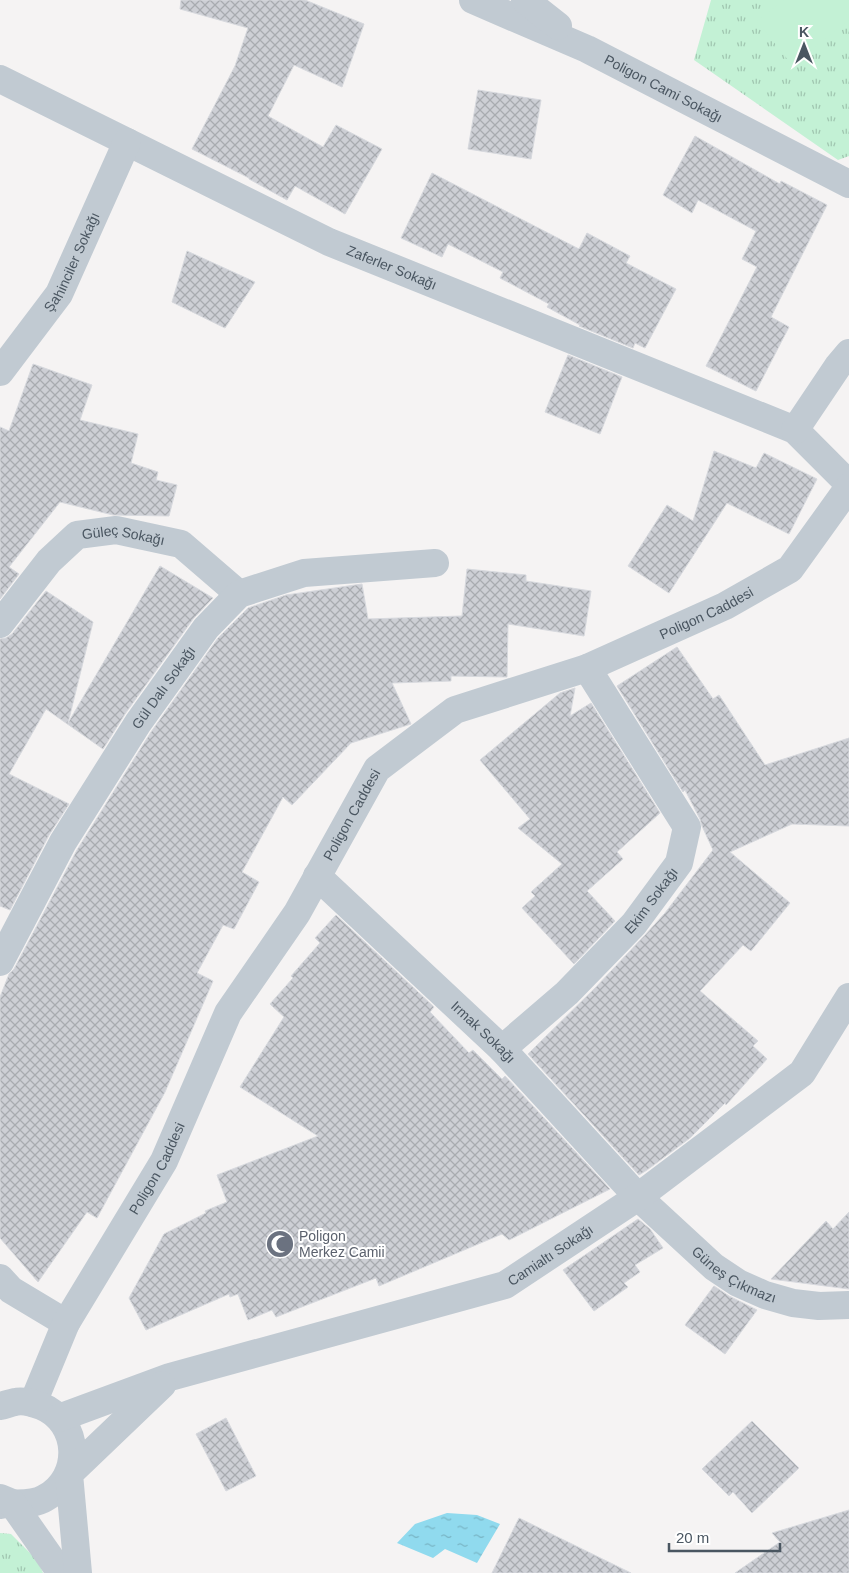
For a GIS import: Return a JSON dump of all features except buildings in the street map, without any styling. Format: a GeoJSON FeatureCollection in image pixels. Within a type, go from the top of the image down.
{"type":"FeatureCollection","features":[{"type":"Feature","properties":{"kind":"street","name":"Poligon Cami Sokağı"},"geometry":{"type":"LineString","coordinates":[[473,0],[587,49],[849,184]]}},
{"type":"Feature","properties":{"kind":"street"},"geometry":{"type":"LineString","coordinates":[[525,0],[587,49]]}},
{"type":"Feature","properties":{"kind":"street","name":"Zaferler Sokağı"},"geometry":{"type":"LineString","coordinates":[[0,80],[329,242],[795,430]]}},
{"type":"Feature","properties":{"kind":"street","name":"Şahinciler Sokağı"},"geometry":{"type":"LineString","coordinates":[[0,372],[59,294],[127,142]]}},
{"type":"Feature","properties":{"kind":"street"},"geometry":{"type":"LineString","coordinates":[[849,353],[838,366],[795,430],[849,486]]}},
{"type":"Feature","properties":{"kind":"street","name":"Poligon Caddesi"},"geometry":{"type":"LineString","coordinates":[[33,1403],[66,1323],[164,1161],[228,1013],[297,913],[377,769],[455,710],[587,668],[725,606],[790,570],[849,486]]}},
{"type":"Feature","properties":{"kind":"street","name":"Güleç Sokağı"},"geometry":{"type":"LineString","coordinates":[[0,624],[49,561],[76,536],[116,530],[181,544],[239,594]]}},
{"type":"Feature","properties":{"kind":"street","name":"Gül Dalı Sokağı"},"geometry":{"type":"LineString","coordinates":[[0,962],[63,842],[138,723],[206,628],[239,594],[304,573],[435,563]]}},
{"type":"Feature","properties":{"kind":"street","name":"Ekim Sokağı"},"geometry":{"type":"LineString","coordinates":[[502,1049],[567,993],[634,924],[679,863],[687,827],[587,668]]}},
{"type":"Feature","properties":{"kind":"street","name":"Irmak Sokağı"},"geometry":{"type":"LineString","coordinates":[[317,876],[502,1049],[638,1198]]}},
{"type":"Feature","properties":{"kind":"street","name":"Camialtı Sokağı"},"geometry":{"type":"LineString","coordinates":[[59,1418],[170,1377],[505,1285],[638,1198],[802,1073],[849,997]]}},
{"type":"Feature","properties":{"kind":"street","name":"Güneş Çıkmazı"},"geometry":{"type":"LineString","coordinates":[[638,1198],[714,1267],[738,1283],[765,1295],[793,1303],[819,1306],[849,1305]]}},
{"type":"Feature","properties":{"kind":"street"},"geometry":{"type":"LineString","coordinates":[[0,1278],[11,1290],[66,1323]]}},
{"type":"Feature","properties":{"kind":"street"},"geometry":{"type":"LineString","coordinates":[[4,1502],[29,1504],[45,1498],[59,1488],[69,1474],[170,1377]]}},
{"type":"Feature","properties":{"kind":"street"},"geometry":{"type":"LineString","coordinates":[[0,1406],[16,1402],[33,1403],[47,1408],[59,1418],[68,1430],[73,1444],[73,1460],[69,1474],[78,1573]]}},
{"type":"Feature","properties":{"kind":"street"},"geometry":{"type":"LineString","coordinates":[[4,1502],[60,1573]]}},
{"type":"Feature","properties":{"kind":"green space"},"geometry":{"type":"Polygon","coordinates":[[[711,0],[849,0],[849,156],[838,160],[694,60],[711,0]]]}},
{"type":"Feature","properties":{"kind":"green space"},"geometry":{"type":"Polygon","coordinates":[[[784,0],[849,0],[849,20],[792,65],[757,21],[784,0]]]}},
{"type":"Feature","properties":{"kind":"green space"},"geometry":{"type":"Polygon","coordinates":[[[0,1533],[11,1534],[38,1561],[43,1573],[0,1573],[0,1533]]]}},
{"type":"Feature","properties":{"kind":"water"},"geometry":{"type":"Polygon","coordinates":[[[447,1513],[477,1515],[500,1524],[477,1563],[445,1549],[433,1558],[397,1543],[415,1524],[447,1513]]]}},
{"type":"Feature","properties":{"kind":"place","name":"Poligon Merkez Camii"},"geometry":{"type":"Point","coordinates":[280,1244]}}]}
